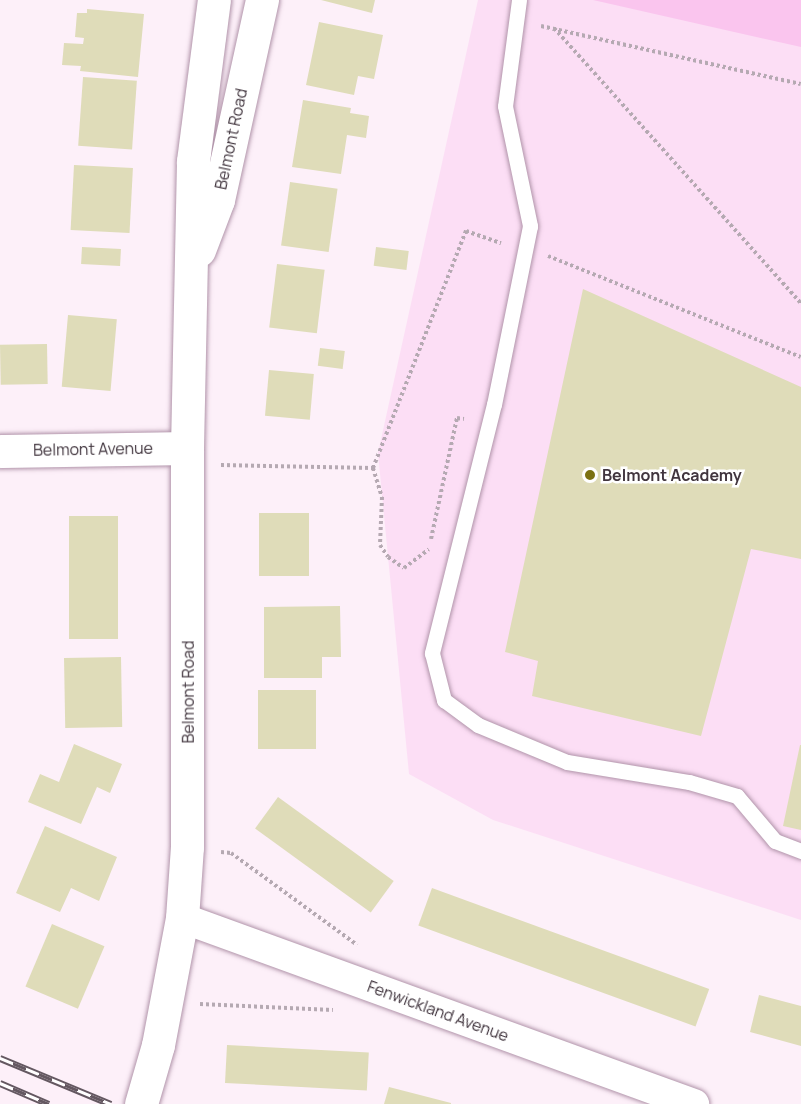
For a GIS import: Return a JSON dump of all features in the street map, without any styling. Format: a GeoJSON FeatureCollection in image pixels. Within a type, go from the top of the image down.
{"type":"FeatureCollection","features":[{"type":"Feature","properties":{"kind":"street","name":"Belmont Road"},"geometry":{"type":"LineString","coordinates":[[141,1104],[158,1045],[182,918],[189,813],[187,456],[193,161],[214,0]]}},
{"type":"Feature","properties":{"kind":"street","name":"Belmont Road"},"geometry":{"type":"LineString","coordinates":[[190,274],[218,200],[262,0]]}},
{"type":"Feature","properties":{"kind":"street","name":"Belmont Avenue"},"geometry":{"type":"LineString","coordinates":[[0,451],[187,456]]}},
{"type":"Feature","properties":{"kind":"street","name":"Fenwickland Avenue"},"geometry":{"type":"LineString","coordinates":[[182,918],[694,1104]]}},
{"type":"Feature","properties":{"kind":"lane"},"geometry":{"type":"LineString","coordinates":[[519,0],[505,106],[530,226],[489,423],[432,653],[444,700],[478,725],[567,762],[689,782],[737,796],[775,841],[801,851]]}},
{"type":"Feature","properties":{"kind":"path"},"geometry":{"type":"LineString","coordinates":[[516,20],[801,84]]}},
{"type":"Feature","properties":{"kind":"path"},"geometry":{"type":"LineString","coordinates":[[554,28],[801,303]]}},
{"type":"Feature","properties":{"kind":"path"},"geometry":{"type":"LineString","coordinates":[[489,423],[458,418],[429,551],[404,568],[388,557],[380,545],[382,497],[373,468],[466,231],[525,251],[564,259],[801,357]]}},
{"type":"Feature","properties":{"kind":"path"},"geometry":{"type":"LineString","coordinates":[[187,456],[373,468]]}},
{"type":"Feature","properties":{"kind":"shaded area","name":"Belmont Academy"},"geometry":{"type":"Polygon","coordinates":[[[478,0],[801,0],[801,920],[493,820],[409,774],[378,453],[478,0]]]}},
{"type":"Feature","properties":{"kind":"shaded area"},"geometry":{"type":"Polygon","coordinates":[[[593,0],[801,0],[801,47],[593,0]]]}},
{"type":"Feature","properties":{"kind":"building"},"geometry":{"type":"Polygon","coordinates":[[[321,0],[375,0],[372,13],[321,0]]]}},
{"type":"Feature","properties":{"kind":"building"},"geometry":{"type":"Polygon","coordinates":[[[87,9],[144,14],[138,77],[80,71],[81,66],[62,65],[64,43],[83,44],[84,38],[75,37],[77,13],[87,13],[87,9]]]}},
{"type":"Feature","properties":{"kind":"building"},"geometry":{"type":"Polygon","coordinates":[[[319,22],[383,35],[374,79],[358,76],[354,95],[306,85],[319,22]]]}},
{"type":"Feature","properties":{"kind":"building"},"geometry":{"type":"Polygon","coordinates":[[[83,77],[137,81],[132,150],[78,146],[83,77]]]}},
{"type":"Feature","properties":{"kind":"building"},"geometry":{"type":"Polygon","coordinates":[[[303,100],[351,108],[350,113],[369,116],[366,138],[347,135],[341,174],[292,167],[303,100]]]}},
{"type":"Feature","properties":{"kind":"building"},"geometry":{"type":"Polygon","coordinates":[[[74,165],[133,168],[130,233],[71,230],[74,165]]]}},
{"type":"Feature","properties":{"kind":"building"},"geometry":{"type":"Polygon","coordinates":[[[290,182],[338,189],[329,252],[281,245],[290,182]]]}},
{"type":"Feature","properties":{"kind":"building"},"geometry":{"type":"Polygon","coordinates":[[[82,247],[121,249],[120,266],[81,264],[82,247]]]}},
{"type":"Feature","properties":{"kind":"building"},"geometry":{"type":"Polygon","coordinates":[[[376,247],[409,251],[406,270],[374,266],[376,247]]]}},
{"type":"Feature","properties":{"kind":"building"},"geometry":{"type":"Polygon","coordinates":[[[277,264],[325,270],[317,333],[269,328],[277,264]]]}},
{"type":"Feature","properties":{"kind":"building"},"geometry":{"type":"Polygon","coordinates":[[[583,289],[801,387],[801,559],[751,549],[701,736],[532,696],[538,661],[505,652],[583,289]]]}},
{"type":"Feature","properties":{"kind":"building"},"geometry":{"type":"Polygon","coordinates":[[[68,315],[117,319],[111,391],[62,387],[68,315]]]}},
{"type":"Feature","properties":{"kind":"building"},"geometry":{"type":"Polygon","coordinates":[[[47,344],[48,384],[1,385],[0,345],[47,344]]]}},
{"type":"Feature","properties":{"kind":"building"},"geometry":{"type":"Polygon","coordinates":[[[320,348],[345,351],[343,369],[318,366],[320,348]]]}},
{"type":"Feature","properties":{"kind":"building"},"geometry":{"type":"Polygon","coordinates":[[[269,370],[314,374],[310,420],[265,416],[269,370]]]}},
{"type":"Feature","properties":{"kind":"building"},"geometry":{"type":"Polygon","coordinates":[[[259,513],[309,513],[309,576],[259,576],[259,513]]]}},
{"type":"Feature","properties":{"kind":"building"},"geometry":{"type":"Polygon","coordinates":[[[69,516],[118,516],[118,639],[69,639],[69,516]]]}},
{"type":"Feature","properties":{"kind":"building"},"geometry":{"type":"Polygon","coordinates":[[[340,606],[341,657],[322,657],[322,678],[264,678],[264,607],[340,606]]]}},
{"type":"Feature","properties":{"kind":"building"},"geometry":{"type":"Polygon","coordinates":[[[121,657],[122,727],[65,728],[64,658],[121,657]]]}},
{"type":"Feature","properties":{"kind":"building"},"geometry":{"type":"Polygon","coordinates":[[[258,690],[316,690],[316,749],[258,749],[258,690]]]}},
{"type":"Feature","properties":{"kind":"building"},"geometry":{"type":"Polygon","coordinates":[[[74,744],[122,764],[110,793],[97,787],[81,824],[28,802],[40,774],[59,782],[74,744]]]}},
{"type":"Feature","properties":{"kind":"building"},"geometry":{"type":"Polygon","coordinates":[[[801,745],[801,830],[783,826],[801,745]]]}},
{"type":"Feature","properties":{"kind":"building"},"geometry":{"type":"Polygon","coordinates":[[[278,797],[394,881],[371,913],[255,829],[278,797]]]}},
{"type":"Feature","properties":{"kind":"building"},"geometry":{"type":"Polygon","coordinates":[[[45,826],[117,857],[99,901],[71,888],[60,912],[16,893],[45,826]]]}},
{"type":"Feature","properties":{"kind":"building"},"geometry":{"type":"Polygon","coordinates":[[[432,888],[709,989],[696,1026],[418,926],[432,888]]]}},
{"type":"Feature","properties":{"kind":"building"},"geometry":{"type":"Polygon","coordinates":[[[52,924],[104,946],[78,1009],[25,987],[52,924]]]}},
{"type":"Feature","properties":{"kind":"building"},"geometry":{"type":"Polygon","coordinates":[[[759,995],[801,1006],[801,1046],[750,1032],[759,995]]]}},
{"type":"Feature","properties":{"kind":"building"},"geometry":{"type":"Polygon","coordinates":[[[227,1045],[369,1052],[367,1090],[225,1083],[227,1045]]]}},
{"type":"Feature","properties":{"kind":"building"},"geometry":{"type":"Polygon","coordinates":[[[389,1087],[451,1103],[451,1104],[384,1104],[389,1087]]]}},
{"type":"Feature","properties":{"kind":"railway"},"geometry":{"type":"LineString","coordinates":[[0,1058],[111,1104]]}},
{"type":"Feature","properties":{"kind":"railway"},"geometry":{"type":"LineString","coordinates":[[0,1083],[49,1104]]}},
{"type":"Feature","properties":{"kind":"place","name":"Belmont Academy"},"geometry":{"type":"Point","coordinates":[590,475]}}]}
